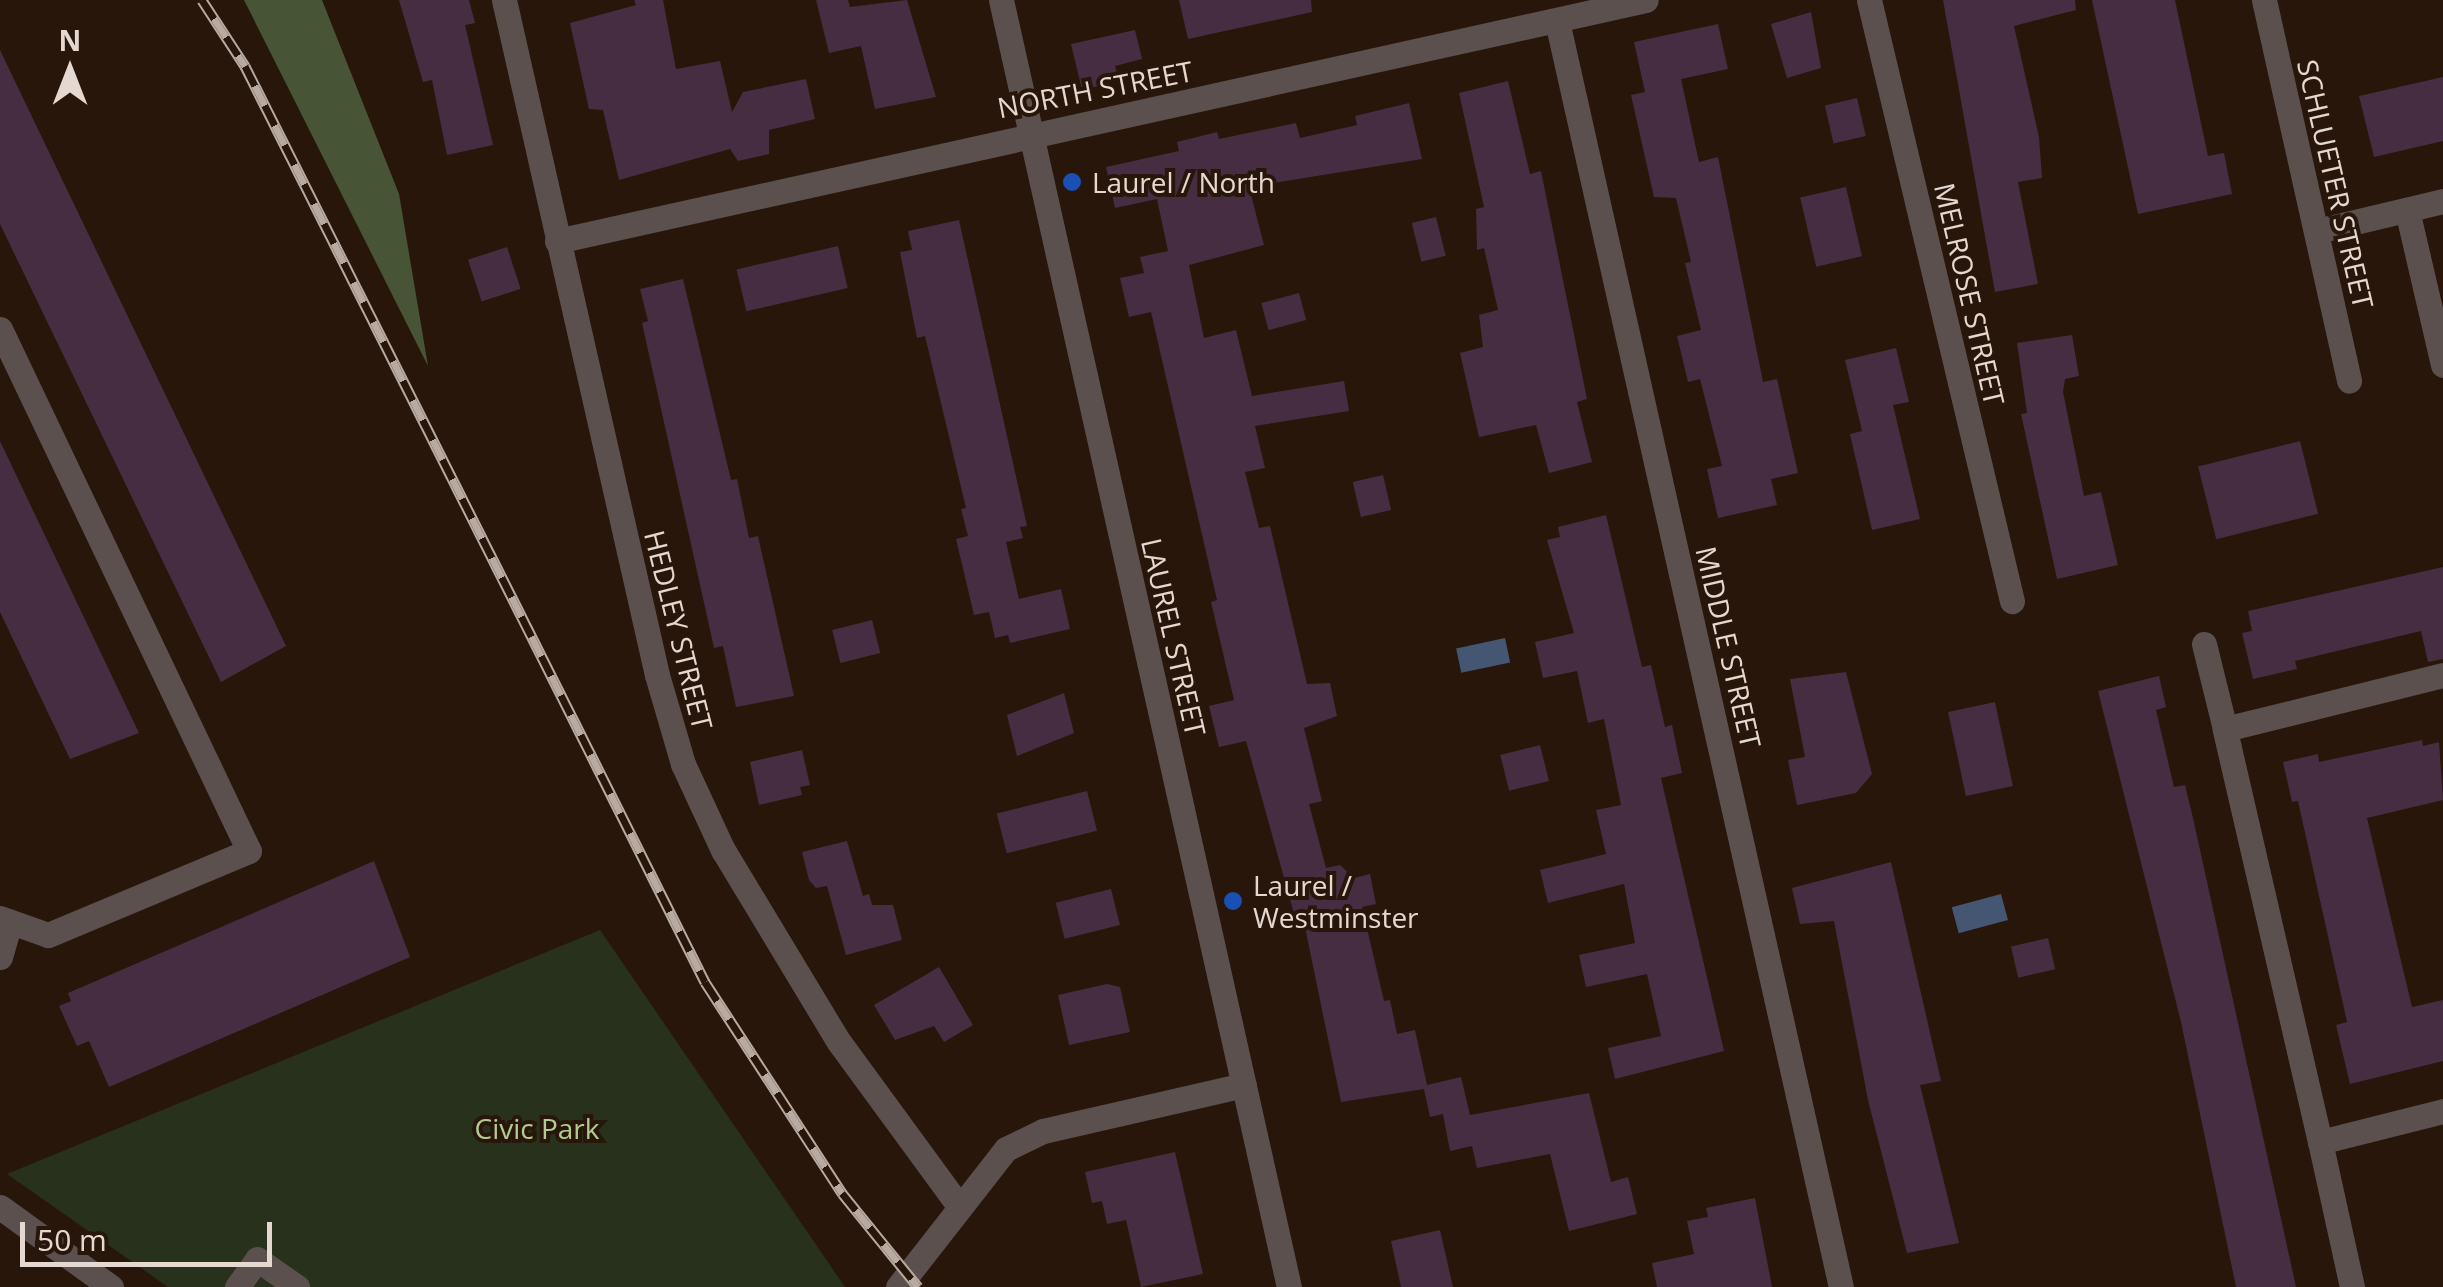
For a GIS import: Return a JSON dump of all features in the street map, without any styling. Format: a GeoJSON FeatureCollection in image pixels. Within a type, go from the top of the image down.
{"type":"FeatureCollection","features":[{"type":"Feature","properties":{"kind":"street","name":"HEDLEY STREET"},"geometry":{"type":"LineString","coordinates":[[504,0],[556,241],[683,764],[723,850],[839,1042],[958,1206]]}},
{"type":"Feature","properties":{"kind":"street","name":"LAUREL STREET"},"geometry":{"type":"LineString","coordinates":[[1001,0],[1289,1287]]}},
{"type":"Feature","properties":{"kind":"street","name":"NORTH STREET"},"geometry":{"type":"LineString","coordinates":[[556,241],[1646,0]]}},
{"type":"Feature","properties":{"kind":"street","name":"MELROSE STREET"},"geometry":{"type":"LineString","coordinates":[[1869,0],[2012,601]]}},
{"type":"Feature","properties":{"kind":"street","name":"SCHLUETER STREET"},"geometry":{"type":"LineString","coordinates":[[2264,0],[2349,381]]}},
{"type":"Feature","properties":{"kind":"street","name":"MIDDLE STREET"},"geometry":{"type":"LineString","coordinates":[[1557,21],[1841,1287]]}},
{"type":"Feature","properties":{"kind":"street"},"geometry":{"type":"LineString","coordinates":[[2317,231],[2443,201]]}},
{"type":"Feature","properties":{"kind":"street"},"geometry":{"type":"LineString","coordinates":[[2407,210],[2443,365]]}},
{"type":"Feature","properties":{"kind":"street"},"geometry":{"type":"LineString","coordinates":[[0,328],[249,851],[48,935],[4,922],[0,957]]}},
{"type":"Feature","properties":{"kind":"street"},"geometry":{"type":"LineString","coordinates":[[2204,644],[2352,1287]]}},
{"type":"Feature","properties":{"kind":"street"},"geometry":{"type":"LineString","coordinates":[[2225,730],[2443,675]]}},
{"type":"Feature","properties":{"kind":"street"},"geometry":{"type":"LineString","coordinates":[[898,1287],[1006,1149],[1043,1132],[1244,1085]]}},
{"type":"Feature","properties":{"kind":"street"},"geometry":{"type":"LineString","coordinates":[[2320,1142],[2443,1111]]}},
{"type":"Feature","properties":{"kind":"street"},"geometry":{"type":"LineString","coordinates":[[0,1207],[111,1287]]}},
{"type":"Feature","properties":{"kind":"street"},"geometry":{"type":"LineString","coordinates":[[237,1287],[257,1259],[296,1287]]}},
{"type":"Feature","properties":{"kind":"green space"},"geometry":{"type":"Polygon","coordinates":[[[244,0],[322,0],[399,194],[428,366],[244,0]]]}},
{"type":"Feature","properties":{"kind":"green space","name":"Civic Park"},"geometry":{"type":"Polygon","coordinates":[[[600,930],[845,1287],[168,1287],[7,1174],[600,930]]]}},
{"type":"Feature","properties":{"kind":"water"},"geometry":{"type":"Polygon","coordinates":[[[1505,638],[1510,662],[1461,673],[1456,648],[1505,638]]]}},
{"type":"Feature","properties":{"kind":"water"},"geometry":{"type":"Polygon","coordinates":[[[2001,894],[2008,920],[1959,933],[1952,907],[2001,894]]]}},
{"type":"Feature","properties":{"kind":"building"},"geometry":{"type":"Polygon","coordinates":[[[399,0],[469,0],[475,23],[465,25],[493,145],[447,155],[432,80],[423,82],[399,0]]]}},
{"type":"Feature","properties":{"kind":"building"},"geometry":{"type":"Polygon","coordinates":[[[634,0],[663,0],[676,69],[720,61],[732,112],[743,92],[806,79],[815,119],[769,130],[769,154],[738,161],[730,149],[619,180],[603,110],[589,109],[570,23],[636,5],[634,0]]]}},
{"type":"Feature","properties":{"kind":"building"},"geometry":{"type":"Polygon","coordinates":[[[816,0],[848,0],[850,7],[907,0],[936,97],[875,109],[861,46],[829,53],[816,0]]]}},
{"type":"Feature","properties":{"kind":"building"},"geometry":{"type":"Polygon","coordinates":[[[1179,0],[1311,0],[1312,12],[1188,39],[1179,0]]]}},
{"type":"Feature","properties":{"kind":"building"},"geometry":{"type":"Polygon","coordinates":[[[1943,0],[2075,0],[2076,10],[2014,26],[2039,137],[2042,178],[2018,182],[2038,284],[1995,292],[1943,0]]]}},
{"type":"Feature","properties":{"kind":"building"},"geometry":{"type":"Polygon","coordinates":[[[2092,0],[2175,0],[2208,156],[2224,153],[2232,194],[2138,214],[2092,0]]]}},
{"type":"Feature","properties":{"kind":"building"},"geometry":{"type":"Polygon","coordinates":[[[1811,12],[1821,68],[1787,78],[1771,24],[1811,12]]]}},
{"type":"Feature","properties":{"kind":"building"},"geometry":{"type":"Polygon","coordinates":[[[1718,24],[1728,69],[1681,79],[1699,162],[1718,157],[1763,382],[1777,379],[1798,473],[1771,479],[1777,505],[1718,518],[1707,469],[1722,466],[1700,379],[1688,382],[1677,336],[1701,330],[1685,263],[1691,262],[1676,198],[1654,197],[1631,95],[1645,92],[1634,42],[1718,24]]]}},
{"type":"Feature","properties":{"kind":"building"},"geometry":{"type":"Polygon","coordinates":[[[1135,30],[1142,59],[1115,66],[1119,81],[1082,90],[1071,44],[1135,30]]]}},
{"type":"Feature","properties":{"kind":"building"},"geometry":{"type":"Polygon","coordinates":[[[0,50],[286,646],[221,682],[0,224],[0,50]]]}},
{"type":"Feature","properties":{"kind":"building"},"geometry":{"type":"Polygon","coordinates":[[[2443,77],[2443,141],[2374,157],[2359,96],[2443,77]]]}},
{"type":"Feature","properties":{"kind":"building"},"geometry":{"type":"Polygon","coordinates":[[[1508,81],[1530,174],[1541,171],[1587,399],[1577,402],[1592,462],[1549,473],[1536,425],[1479,437],[1460,353],[1483,347],[1479,315],[1498,310],[1484,248],[1477,250],[1476,209],[1484,207],[1459,93],[1508,81]]]}},
{"type":"Feature","properties":{"kind":"building"},"geometry":{"type":"Polygon","coordinates":[[[1857,98],[1866,136],[1834,143],[1825,105],[1857,98]]]}},
{"type":"Feature","properties":{"kind":"building"},"geometry":{"type":"Polygon","coordinates":[[[1409,103],[1422,159],[1249,187],[1264,245],[1189,265],[1204,338],[1236,330],[1252,396],[1344,381],[1349,411],[1255,426],[1265,468],[1245,472],[1259,528],[1270,526],[1307,684],[1330,683],[1337,716],[1304,728],[1322,801],[1309,804],[1326,868],[1340,865],[1354,878],[1370,874],[1376,904],[1362,907],[1384,1001],[1390,1000],[1397,1034],[1415,1030],[1427,1085],[1461,1077],[1470,1115],[1589,1093],[1611,1182],[1628,1177],[1637,1214],[1569,1231],[1550,1154],[1477,1168],[1472,1146],[1450,1151],[1443,1114],[1430,1117],[1424,1089],[1341,1102],[1305,927],[1298,928],[1246,741],[1219,747],[1209,706],[1234,700],[1211,602],[1217,600],[1151,312],[1129,317],[1120,278],[1144,273],[1140,257],[1168,251],[1157,199],[1115,208],[1106,167],[1179,151],[1177,142],[1217,132],[1219,139],[1296,123],[1300,138],[1357,125],[1355,116],[1409,103]]]}},
{"type":"Feature","properties":{"kind":"building"},"geometry":{"type":"Polygon","coordinates":[[[1846,187],[1862,256],[1816,267],[1800,198],[1846,187]]]}},
{"type":"Feature","properties":{"kind":"building"},"geometry":{"type":"Polygon","coordinates":[[[1436,217],[1446,256],[1421,262],[1412,223],[1436,217]]]}},
{"type":"Feature","properties":{"kind":"building"},"geometry":{"type":"Polygon","coordinates":[[[959,220],[1027,526],[1020,527],[1023,538],[1006,542],[1019,599],[1061,589],[1070,629],[1010,643],[1008,635],[995,638],[989,612],[974,615],[956,539],[968,536],[961,509],[966,508],[925,336],[917,338],[900,252],[912,250],[908,231],[959,220]]]}},
{"type":"Feature","properties":{"kind":"building"},"geometry":{"type":"Polygon","coordinates":[[[838,246],[848,288],[746,311],[737,269],[838,246]]]}},
{"type":"Feature","properties":{"kind":"building"},"geometry":{"type":"Polygon","coordinates":[[[507,247],[521,289],[482,302],[468,260],[507,247]]]}},
{"type":"Feature","properties":{"kind":"building"},"geometry":{"type":"Polygon","coordinates":[[[683,279],[731,480],[737,479],[749,538],[758,536],[794,696],[736,707],[723,646],[714,648],[642,323],[648,321],[640,289],[683,279]]]}},
{"type":"Feature","properties":{"kind":"building"},"geometry":{"type":"Polygon","coordinates":[[[1299,293],[1306,320],[1269,330],[1261,303],[1299,293]]]}},
{"type":"Feature","properties":{"kind":"building"},"geometry":{"type":"Polygon","coordinates":[[[2072,335],[2079,376],[2065,379],[2063,392],[2084,496],[2101,492],[2118,565],[2057,579],[2021,414],[2027,413],[2017,343],[2072,335]]]}},
{"type":"Feature","properties":{"kind":"building"},"geometry":{"type":"Polygon","coordinates":[[[1896,348],[1909,402],[1893,405],[1920,519],[1872,530],[1850,434],[1862,431],[1845,360],[1896,348]]]}},
{"type":"Feature","properties":{"kind":"building"},"geometry":{"type":"Polygon","coordinates":[[[0,441],[139,733],[70,759],[0,612],[0,441]]]}},
{"type":"Feature","properties":{"kind":"building"},"geometry":{"type":"Polygon","coordinates":[[[2300,441],[2318,514],[2216,539],[2198,466],[2300,441]]]}},
{"type":"Feature","properties":{"kind":"building"},"geometry":{"type":"Polygon","coordinates":[[[1383,475],[1391,510],[1361,517],[1353,482],[1383,475]]]}},
{"type":"Feature","properties":{"kind":"building"},"geometry":{"type":"Polygon","coordinates":[[[1606,515],[1642,667],[1651,665],[1665,727],[1672,725],[1682,773],[1661,778],[1724,1051],[1615,1079],[1608,1048],[1661,1036],[1647,974],[1586,987],[1579,955],[1635,943],[1624,884],[1548,903],[1540,870],[1606,854],[1596,810],[1621,805],[1604,719],[1588,723],[1577,671],[1543,678],[1535,642],[1574,633],[1547,540],[1560,537],[1558,527],[1606,515]]]}},
{"type":"Feature","properties":{"kind":"building"},"geometry":{"type":"Polygon","coordinates":[[[2443,567],[2443,659],[2428,662],[2421,631],[2295,661],[2297,669],[2253,679],[2242,633],[2252,631],[2248,611],[2443,567]]]}},
{"type":"Feature","properties":{"kind":"building"},"geometry":{"type":"Polygon","coordinates":[[[872,620],[880,653],[840,663],[832,630],[872,620]]]}},
{"type":"Feature","properties":{"kind":"building"},"geometry":{"type":"Polygon","coordinates":[[[1846,672],[1872,774],[1856,793],[1797,805],[1788,760],[1805,757],[1790,679],[1846,672]]]}},
{"type":"Feature","properties":{"kind":"building"},"geometry":{"type":"Polygon","coordinates":[[[2159,676],[2166,707],[2156,710],[2174,787],[2185,785],[2296,1287],[2236,1287],[2181,1022],[2098,691],[2159,676]]]}},
{"type":"Feature","properties":{"kind":"building"},"geometry":{"type":"Polygon","coordinates":[[[1064,693],[1074,733],[1017,756],[1007,715],[1064,693]]]}},
{"type":"Feature","properties":{"kind":"building"},"geometry":{"type":"Polygon","coordinates":[[[1995,702],[2013,786],[1966,796],[1948,712],[1995,702]]]}},
{"type":"Feature","properties":{"kind":"building"},"geometry":{"type":"Polygon","coordinates":[[[2422,740],[2423,746],[2439,742],[2443,800],[2367,818],[2412,1007],[2443,1000],[2443,1061],[2350,1084],[2336,1025],[2347,1022],[2298,801],[2292,802],[2283,762],[2318,754],[2319,762],[2422,740]]]}},
{"type":"Feature","properties":{"kind":"building"},"geometry":{"type":"Polygon","coordinates":[[[1540,745],[1549,781],[1509,791],[1500,755],[1540,745]]]}},
{"type":"Feature","properties":{"kind":"building"},"geometry":{"type":"Polygon","coordinates":[[[802,750],[810,785],[800,787],[802,795],[759,805],[750,762],[802,750]]]}},
{"type":"Feature","properties":{"kind":"building"},"geometry":{"type":"Polygon","coordinates":[[[1087,791],[1097,831],[1007,853],[997,813],[1087,791]]]}},
{"type":"Feature","properties":{"kind":"building"},"geometry":{"type":"Polygon","coordinates":[[[847,841],[863,896],[869,894],[872,905],[893,905],[902,940],[846,955],[827,886],[816,888],[809,880],[802,852],[847,841]]]}},
{"type":"Feature","properties":{"kind":"building"},"geometry":{"type":"Polygon","coordinates":[[[374,861],[410,957],[109,1087],[89,1041],[77,1046],[59,1006],[71,1001],[68,993],[374,861]]]}},
{"type":"Feature","properties":{"kind":"building"},"geometry":{"type":"Polygon","coordinates":[[[1891,862],[1941,1081],[1920,1085],[1959,1243],[1907,1253],[1868,1100],[1834,921],[1800,924],[1792,888],[1891,862]]]}},
{"type":"Feature","properties":{"kind":"building"},"geometry":{"type":"Polygon","coordinates":[[[1111,889],[1120,925],[1065,939],[1056,903],[1111,889]]]}},
{"type":"Feature","properties":{"kind":"building"},"geometry":{"type":"Polygon","coordinates":[[[2048,938],[2055,969],[2018,978],[2011,947],[2048,938]]]}},
{"type":"Feature","properties":{"kind":"building"},"geometry":{"type":"Polygon","coordinates":[[[939,967],[973,1025],[944,1042],[934,1026],[895,1040],[874,1005],[939,967]]]}},
{"type":"Feature","properties":{"kind":"building"},"geometry":{"type":"Polygon","coordinates":[[[1107,984],[1120,987],[1130,1032],[1069,1045],[1058,995],[1107,984]]]}},
{"type":"Feature","properties":{"kind":"building"},"geometry":{"type":"Polygon","coordinates":[[[1175,1152],[1203,1274],[1141,1287],[1126,1220],[1107,1224],[1102,1201],[1092,1203],[1085,1172],[1175,1152]]]}},
{"type":"Feature","properties":{"kind":"building"},"geometry":{"type":"Polygon","coordinates":[[[1755,1198],[1772,1287],[1657,1287],[1652,1263],[1694,1254],[1687,1221],[1708,1217],[1706,1208],[1755,1198]]]}},
{"type":"Feature","properties":{"kind":"building"},"geometry":{"type":"Polygon","coordinates":[[[1440,1230],[1453,1287],[1401,1287],[1391,1241],[1440,1230]]]}},
{"type":"Feature","properties":{"kind":"railway"},"geometry":{"type":"LineString","coordinates":[[202,0],[245,66],[705,982],[842,1193],[918,1287]]}},
{"type":"Feature","properties":{"kind":"place","name":"Laurel / North"},"geometry":{"type":"Point","coordinates":[1072,182]}},
{"type":"Feature","properties":{"kind":"place","name":"Laurel / Westminster"},"geometry":{"type":"Point","coordinates":[1233,901]}}]}
